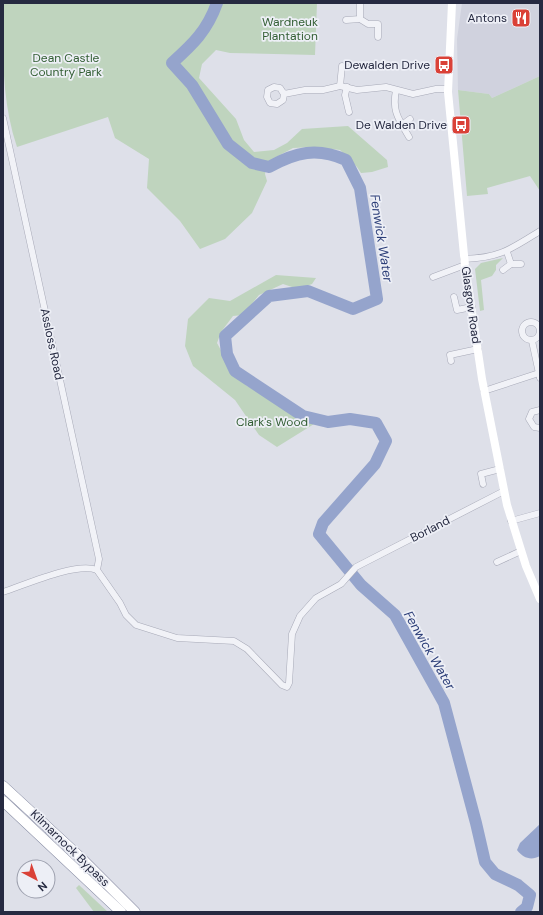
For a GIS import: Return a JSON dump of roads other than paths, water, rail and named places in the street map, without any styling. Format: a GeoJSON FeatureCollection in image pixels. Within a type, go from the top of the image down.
{"type":"FeatureCollection","features":[{"type":"Feature","properties":{"kind":"highway","name":"Kilmarnock Bypass"},"geometry":{"type":"LineString","coordinates":[[3,786],[76,853],[135,912]]}},
{"type":"Feature","properties":{"kind":"highway","name":"Kilmarnock Bypass"},"geometry":{"type":"LineString","coordinates":[[3,801],[121,912]]}},
{"type":"Feature","properties":{"kind":"main road","name":"Glasgow Road"},"geometry":{"type":"LineString","coordinates":[[452,3],[448,89],[465,262],[484,391],[511,521],[540,599]]}},
{"type":"Feature","properties":{"kind":"street"},"geometry":{"type":"LineString","coordinates":[[360,3],[360,19]]}},
{"type":"Feature","properties":{"kind":"street"},"geometry":{"type":"LineString","coordinates":[[346,20],[360,19],[368,24],[378,24],[378,37]]}},
{"type":"Feature","properties":{"kind":"street"},"geometry":{"type":"LineString","coordinates":[[342,66],[348,112]]}},
{"type":"Feature","properties":{"kind":"street"},"geometry":{"type":"LineString","coordinates":[[284,94],[344,86],[367,90],[386,87],[413,94],[448,89]]}},
{"type":"Feature","properties":{"kind":"street"},"geometry":{"type":"LineString","coordinates":[[396,90],[394,106],[397,116],[409,137]]}},
{"type":"Feature","properties":{"kind":"street","name":"Assloss Road"},"geometry":{"type":"LineString","coordinates":[[3,118],[98,559],[96,570]]}},
{"type":"Feature","properties":{"kind":"street"},"geometry":{"type":"LineString","coordinates":[[402,125],[410,120]]}},
{"type":"Feature","properties":{"kind":"street"},"geometry":{"type":"LineString","coordinates":[[433,277],[465,262],[507,252],[540,231]]}},
{"type":"Feature","properties":{"kind":"street"},"geometry":{"type":"LineString","coordinates":[[507,252],[511,264]]}},
{"type":"Feature","properties":{"kind":"street"},"geometry":{"type":"LineString","coordinates":[[503,270],[511,264],[521,264]]}},
{"type":"Feature","properties":{"kind":"street"},"geometry":{"type":"LineString","coordinates":[[454,297],[457,310],[472,307]]}},
{"type":"Feature","properties":{"kind":"street"},"geometry":{"type":"LineString","coordinates":[[484,391],[539,376],[532,341]]}},
{"type":"Feature","properties":{"kind":"street"},"geometry":{"type":"LineString","coordinates":[[451,362],[450,356],[478,349]]}},
{"type":"Feature","properties":{"kind":"street"},"geometry":{"type":"LineString","coordinates":[[540,410],[532,412],[529,419],[531,425],[540,428]]}},
{"type":"Feature","properties":{"kind":"street"},"geometry":{"type":"LineString","coordinates":[[483,484],[481,474],[500,469]]}},
{"type":"Feature","properties":{"kind":"street","name":"Borland"},"geometry":{"type":"LineString","coordinates":[[96,570],[120,603],[126,615],[136,625],[176,638],[234,642],[246,649],[278,681],[287,687],[289,683],[292,634],[300,616],[316,598],[341,584],[356,567],[504,491]]}},
{"type":"Feature","properties":{"kind":"street"},"geometry":{"type":"LineString","coordinates":[[511,521],[540,513]]}},
{"type":"Feature","properties":{"kind":"street"},"geometry":{"type":"LineString","coordinates":[[497,562],[521,551]]}},
{"type":"Feature","properties":{"kind":"street"},"geometry":{"type":"LineString","coordinates":[[3,592],[63,572],[82,568],[96,570]]}},
{"type":"Feature","properties":{"kind":"water"},"geometry":{"type":"Polygon","coordinates":[[[540,824],[540,856],[537,858],[527,858],[517,850],[520,843],[540,824]]]}},
{"type":"Feature","properties":{"kind":"waterway","name":"Fenwick Water"},"geometry":{"type":"LineString","coordinates":[[217,3],[209,22],[199,36],[172,63],[192,85],[228,144],[252,163],[269,167],[288,158],[307,153],[326,154],[346,160],[360,188],[377,299],[353,309],[308,291],[269,296],[225,336],[227,354],[235,371],[303,416],[328,422],[350,419],[376,423],[386,441],[375,464],[323,523],[319,534],[361,585],[395,615],[444,703],[485,862],[495,874],[518,885],[530,895],[527,907],[521,912]]}},
{"type":"Feature","properties":{"kind":"place","name":"Antons"},"geometry":{"type":"Point","coordinates":[521,18]}},
{"type":"Feature","properties":{"kind":"place","name":"Dewalden Drive"},"geometry":{"type":"Point","coordinates":[444,65]}},
{"type":"Feature","properties":{"kind":"place","name":"De Walden Drive"},"geometry":{"type":"Point","coordinates":[461,125]}},
{"type":"Feature","properties":{"kind":"park label","name":"Wardneuk Plantation"},"geometry":{"type":"Point","coordinates":[290,29]}},
{"type":"Feature","properties":{"kind":"park label","name":"Dean Castle Country Park"},"geometry":{"type":"Point","coordinates":[66,65]}},
{"type":"Feature","properties":{"kind":"park label","name":"Clark's Wood"},"geometry":{"type":"Point","coordinates":[272,422]}}]}
